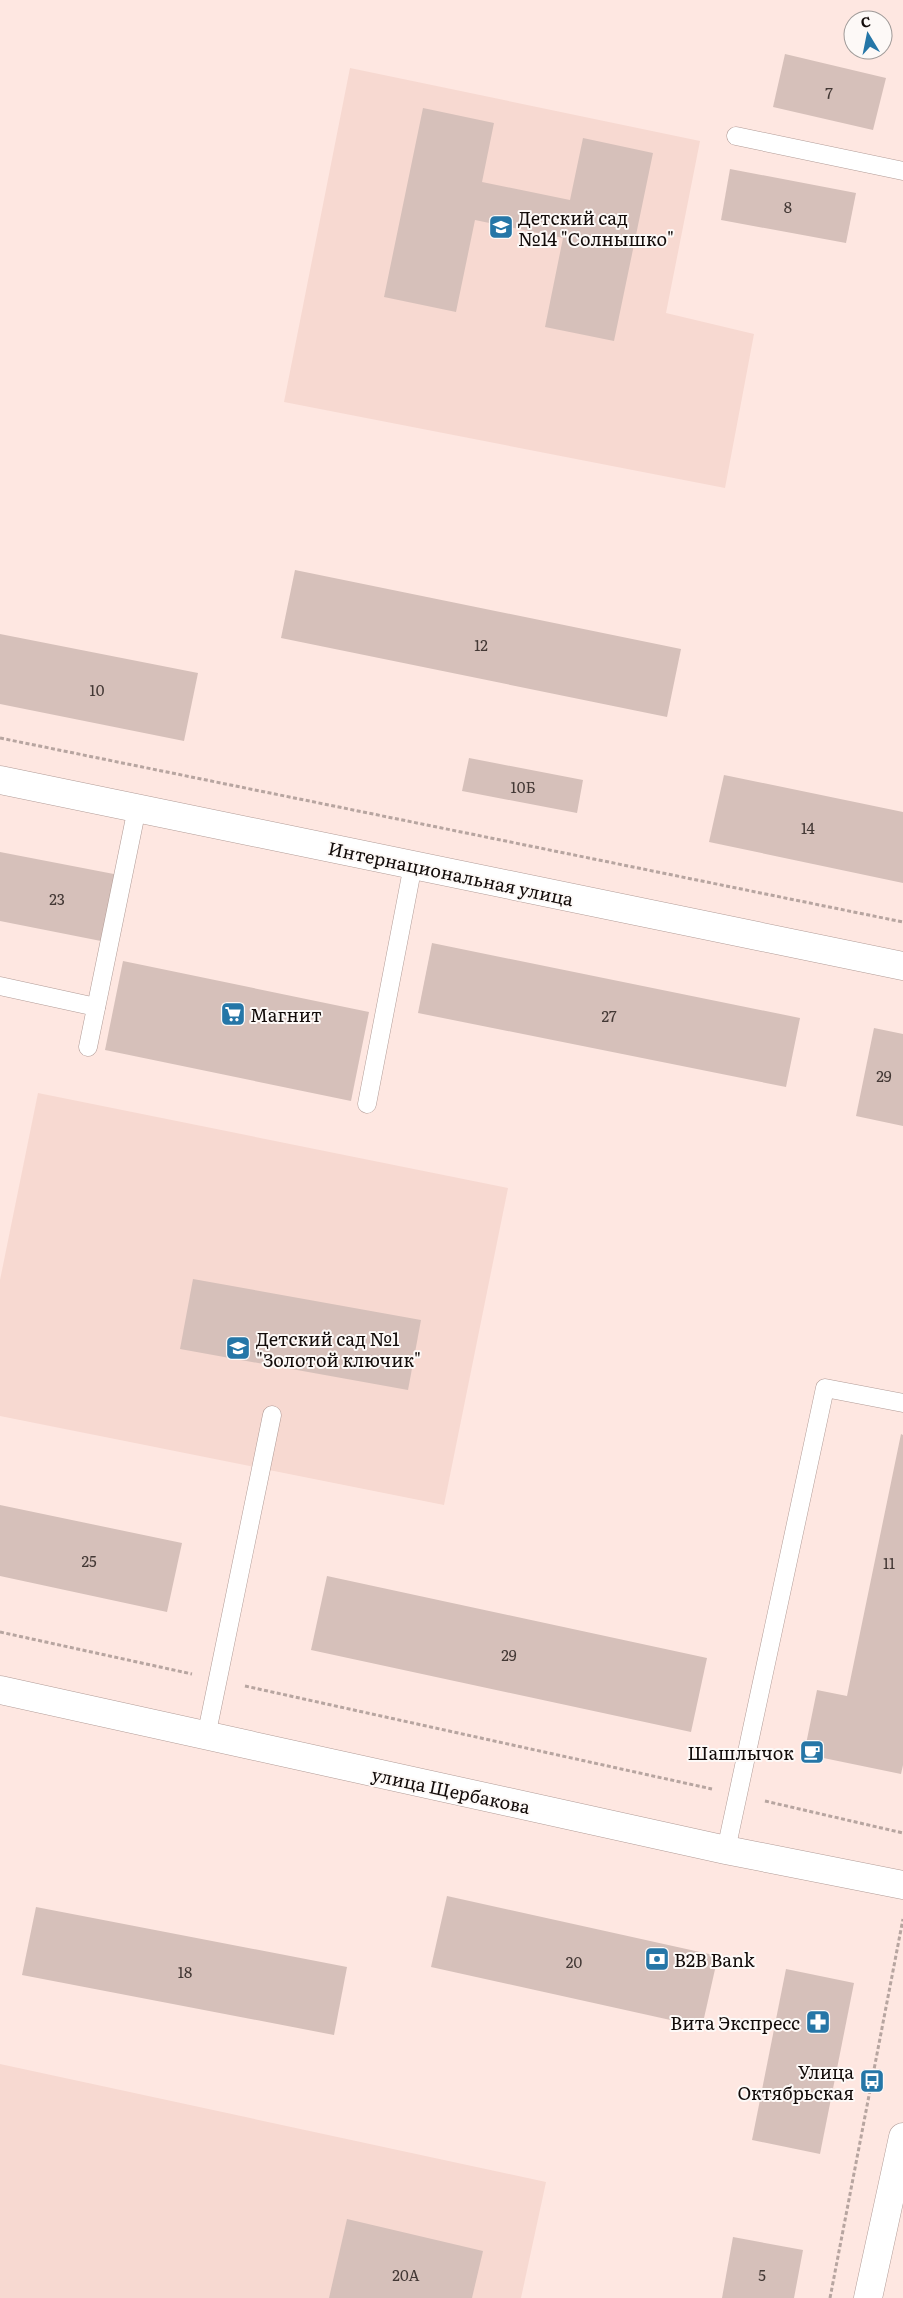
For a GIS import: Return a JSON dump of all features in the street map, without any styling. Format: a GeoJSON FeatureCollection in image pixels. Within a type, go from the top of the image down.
{"type":"FeatureCollection","features":[{"type":"Feature","properties":{"kind":"main road","name":"Интернациональная улица"},"geometry":{"type":"LineString","coordinates":[[0,780],[903,966]]}},
{"type":"Feature","properties":{"kind":"main road","name":"улица Щербакова"},"geometry":{"type":"LineString","coordinates":[[0,1690],[206,1737],[726,1850],[903,1885]]}},
{"type":"Feature","properties":{"kind":"main road"},"geometry":{"type":"LineString","coordinates":[[868,2298],[903,2137]]}},
{"type":"Feature","properties":{"kind":"lane"},"geometry":{"type":"LineString","coordinates":[[736,136],[903,171]]}},
{"type":"Feature","properties":{"kind":"lane"},"geometry":{"type":"LineString","coordinates":[[88,1047],[137,808]]}},
{"type":"Feature","properties":{"kind":"lane"},"geometry":{"type":"LineString","coordinates":[[367,1104],[413,865]]}},
{"type":"Feature","properties":{"kind":"lane"},"geometry":{"type":"LineString","coordinates":[[0,986],[96,1007]]}},
{"type":"Feature","properties":{"kind":"lane"},"geometry":{"type":"LineString","coordinates":[[726,1850],[825,1388],[903,1403]]}},
{"type":"Feature","properties":{"kind":"lane"},"geometry":{"type":"LineString","coordinates":[[206,1737],[272,1415]]}},
{"type":"Feature","properties":{"kind":"path"},"geometry":{"type":"LineString","coordinates":[[0,738],[903,922]]}},
{"type":"Feature","properties":{"kind":"path"},"geometry":{"type":"LineString","coordinates":[[0,1632],[737,1794],[903,1833]]}},
{"type":"Feature","properties":{"kind":"path"},"geometry":{"type":"LineString","coordinates":[[830,2298],[903,1919]]}},
{"type":"Feature","properties":{"kind":"shaded area","name":"Детский сад №14 \"Солнышко\""},"geometry":{"type":"Polygon","coordinates":[[[350,68],[700,141],[666,313],[754,334],[725,488],[284,402],[350,68]]]}},
{"type":"Feature","properties":{"kind":"shaded area","name":"Детский сад №1 \"Золотой ключик\""},"geometry":{"type":"Polygon","coordinates":[[[38,1093],[508,1188],[444,1505],[0,1416],[0,1280],[38,1093]]]}},
{"type":"Feature","properties":{"kind":"shaded area"},"geometry":{"type":"Polygon","coordinates":[[[0,2064],[546,2182],[521,2298],[0,2298],[0,2064]]]}},
{"type":"Feature","properties":{"kind":"building"},"geometry":{"type":"Polygon","coordinates":[[[785,54],[886,78],[873,130],[773,107],[785,54]]]}},
{"type":"Feature","properties":{"kind":"building"},"geometry":{"type":"Polygon","coordinates":[[[423,108],[494,123],[482,182],[570,200],[583,138],[653,153],[614,341],[545,327],[563,238],[475,220],[456,312],[384,297],[423,108]]]}},
{"type":"Feature","properties":{"kind":"building"},"geometry":{"type":"Polygon","coordinates":[[[730,169],[856,193],[846,243],[721,220],[730,169]]]}},
{"type":"Feature","properties":{"kind":"building"},"geometry":{"type":"Polygon","coordinates":[[[295,570],[681,649],[667,717],[281,638],[295,570]]]}},
{"type":"Feature","properties":{"kind":"building"},"geometry":{"type":"Polygon","coordinates":[[[0,634],[198,673],[184,741],[0,704],[0,634]]]}},
{"type":"Feature","properties":{"kind":"building"},"geometry":{"type":"Polygon","coordinates":[[[469,758],[583,780],[577,813],[462,791],[469,758]]]}},
{"type":"Feature","properties":{"kind":"building"},"geometry":{"type":"Polygon","coordinates":[[[724,775],[903,812],[903,883],[709,842],[724,775]]]}},
{"type":"Feature","properties":{"kind":"building"},"geometry":{"type":"Polygon","coordinates":[[[0,852],[119,875],[106,942],[0,921],[0,852]]]}},
{"type":"Feature","properties":{"kind":"building"},"geometry":{"type":"Polygon","coordinates":[[[432,943],[800,1018],[786,1087],[418,1013],[432,943]]]}},
{"type":"Feature","properties":{"kind":"building"},"geometry":{"type":"Polygon","coordinates":[[[123,961],[369,1012],[351,1101],[105,1050],[123,961]]]}},
{"type":"Feature","properties":{"kind":"building"},"geometry":{"type":"Polygon","coordinates":[[[874,1028],[903,1034],[903,1126],[856,1116],[874,1028]]]}},
{"type":"Feature","properties":{"kind":"building"},"geometry":{"type":"Polygon","coordinates":[[[193,1279],[421,1320],[408,1390],[180,1349],[193,1279]]]}},
{"type":"Feature","properties":{"kind":"building"},"geometry":{"type":"Polygon","coordinates":[[[901,1434],[903,1435],[903,1765],[901,1774],[804,1754],[817,1690],[847,1696],[901,1434]]]}},
{"type":"Feature","properties":{"kind":"building"},"geometry":{"type":"Polygon","coordinates":[[[0,1505],[182,1543],[167,1612],[0,1576],[0,1505]]]}},
{"type":"Feature","properties":{"kind":"building"},"geometry":{"type":"Polygon","coordinates":[[[327,1576],[707,1658],[691,1732],[311,1650],[327,1576]]]}},
{"type":"Feature","properties":{"kind":"building"},"geometry":{"type":"Polygon","coordinates":[[[447,1896],[718,1956],[702,2027],[431,1967],[447,1896]]]}},
{"type":"Feature","properties":{"kind":"building"},"geometry":{"type":"Polygon","coordinates":[[[36,1907],[347,1967],[334,2035],[22,1975],[36,1907]]]}},
{"type":"Feature","properties":{"kind":"building"},"geometry":{"type":"Polygon","coordinates":[[[786,1969],[854,1983],[820,2154],[752,2140],[786,1969]]]}},
{"type":"Feature","properties":{"kind":"building"},"geometry":{"type":"Polygon","coordinates":[[[347,2219],[483,2251],[472,2298],[329,2298],[347,2219]]]}},
{"type":"Feature","properties":{"kind":"building"},"geometry":{"type":"Polygon","coordinates":[[[733,2237],[803,2250],[794,2298],[722,2298],[733,2237]]]}},
{"type":"Feature","properties":{"kind":"place","name":"Детский сад №14 \"Солнышко\""},"geometry":{"type":"Point","coordinates":[501,227]}},
{"type":"Feature","properties":{"kind":"place","name":"Магнит"},"geometry":{"type":"Point","coordinates":[233,1014]}},
{"type":"Feature","properties":{"kind":"place","name":"Детский сад №1 \"Золотой ключик\""},"geometry":{"type":"Point","coordinates":[238,1348]}},
{"type":"Feature","properties":{"kind":"place","name":"Шашлычок"},"geometry":{"type":"Point","coordinates":[812,1752]}},
{"type":"Feature","properties":{"kind":"place","name":"B2B Bank"},"geometry":{"type":"Point","coordinates":[657,1959]}},
{"type":"Feature","properties":{"kind":"place","name":"Вита Экспресс"},"geometry":{"type":"Point","coordinates":[818,2022]}},
{"type":"Feature","properties":{"kind":"place","name":"Улица Октябрьская"},"geometry":{"type":"Point","coordinates":[872,2081]}}]}
